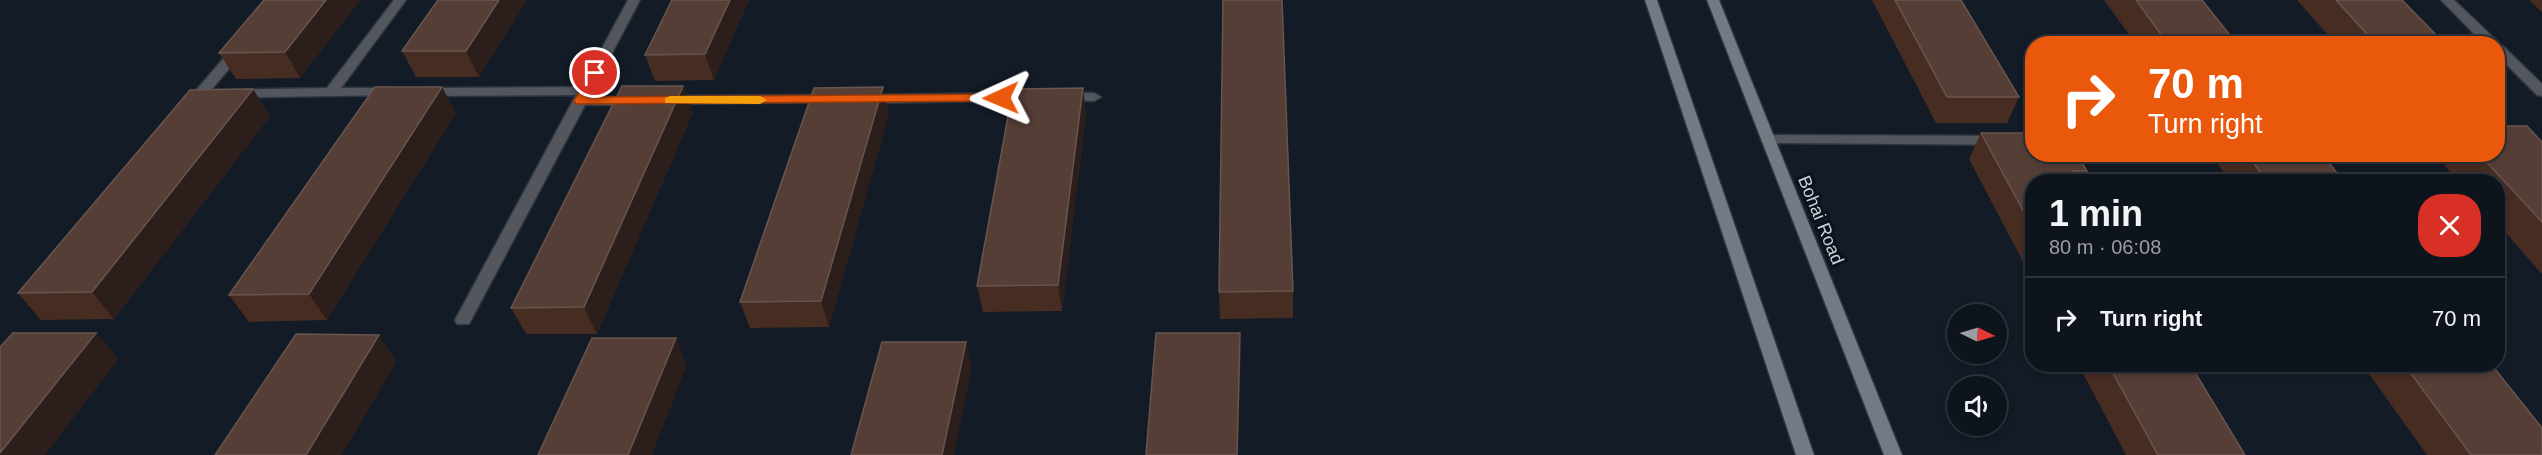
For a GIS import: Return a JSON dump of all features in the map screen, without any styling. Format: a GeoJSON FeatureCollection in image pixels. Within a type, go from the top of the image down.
{"type":"FeatureCollection","features":[{"type":"Feature","properties":{"kind":"main road"},"geometry":{"type":"LineString","coordinates":[[1651,0],[1805,455]]}},
{"type":"Feature","properties":{"kind":"main road","name":"Bohai Road"},"geometry":{"type":"LineString","coordinates":[[1713,0],[1893,455]]}},
{"type":"Feature","properties":{"kind":"street"},"geometry":{"type":"LineString","coordinates":[[331,93],[400,0]]}},
{"type":"Feature","properties":{"kind":"street"},"geometry":{"type":"LineString","coordinates":[[463,320],[634,0]]}},
{"type":"Feature","properties":{"kind":"street"},"geometry":{"type":"LineString","coordinates":[[2447,0],[2484,36]]}},
{"type":"Feature","properties":{"kind":"street"},"geometry":{"type":"LineString","coordinates":[[251,34],[200,94],[406,92],[849,99],[1094,97]]}},
{"type":"Feature","properties":{"kind":"street"},"geometry":{"type":"LineString","coordinates":[[2505,56],[2542,92]]}},
{"type":"Feature","properties":{"kind":"street"},"geometry":{"type":"LineString","coordinates":[[1768,140],[2025,141]]}},
{"type":"Feature","properties":{"kind":"building"},"geometry":{"type":"Polygon","coordinates":[[[264,0],[326,0],[285,52],[219,53],[264,0]]]}},
{"type":"Feature","properties":{"kind":"building"},"geometry":{"type":"Polygon","coordinates":[[[438,0],[499,0],[466,51],[402,51],[438,0]]]}},
{"type":"Feature","properties":{"kind":"building"},"geometry":{"type":"Polygon","coordinates":[[[672,0],[730,0],[705,54],[645,55],[672,0]]]}},
{"type":"Feature","properties":{"kind":"building"},"geometry":{"type":"Polygon","coordinates":[[[1223,0],[1282,0],[1293,291],[1219,292],[1223,0]]]}},
{"type":"Feature","properties":{"kind":"building"},"geometry":{"type":"Polygon","coordinates":[[[1895,0],[1961,0],[2019,97],[1947,97],[1895,0]]]}},
{"type":"Feature","properties":{"kind":"building"},"geometry":{"type":"Polygon","coordinates":[[[2136,0],[2202,0],[2231,36],[2162,36],[2136,0]]]}},
{"type":"Feature","properties":{"kind":"building"},"geometry":{"type":"Polygon","coordinates":[[[2336,0],[2402,0],[2437,36],[2369,36],[2336,0]]]}},
{"type":"Feature","properties":{"kind":"building"},"geometry":{"type":"Polygon","coordinates":[[[622,86],[683,86],[584,307],[511,308],[622,86]]]}},
{"type":"Feature","properties":{"kind":"building"},"geometry":{"type":"Polygon","coordinates":[[[375,87],[442,87],[309,294],[229,295],[375,87]]]}},
{"type":"Feature","properties":{"kind":"building"},"geometry":{"type":"Polygon","coordinates":[[[883,87],[821,301],[740,302],[814,88],[883,87]]]}},
{"type":"Feature","properties":{"kind":"building"},"geometry":{"type":"Polygon","coordinates":[[[1083,88],[1058,285],[977,286],[1013,89],[1083,88]]]}},
{"type":"Feature","properties":{"kind":"building"},"geometry":{"type":"Polygon","coordinates":[[[253,89],[92,292],[18,293],[190,90],[253,89]]]}},
{"type":"Feature","properties":{"kind":"building"},"geometry":{"type":"Polygon","coordinates":[[[2505,126],[2527,126],[2542,142],[2542,222],[2505,182],[2505,174],[2498,174],[2486,162],[2505,162],[2505,126]]]}},
{"type":"Feature","properties":{"kind":"building"},"geometry":{"type":"Polygon","coordinates":[[[1981,133],[2025,133],[2025,162],[2082,162],[2087,171],[2073,171],[2075,174],[2025,174],[2025,214],[1981,133]]]}},
{"type":"Feature","properties":{"kind":"building"},"geometry":{"type":"Polygon","coordinates":[[[2253,162],[2328,162],[2338,174],[2261,174],[2253,162]]]}},
{"type":"Feature","properties":{"kind":"building"},"geometry":{"type":"Polygon","coordinates":[[[13,333],[96,333],[0,453],[0,347],[13,333]]]}},
{"type":"Feature","properties":{"kind":"building"},"geometry":{"type":"Polygon","coordinates":[[[1156,333],[1240,333],[1237,455],[1146,455],[1156,333]]]}},
{"type":"Feature","properties":{"kind":"building"},"geometry":{"type":"Polygon","coordinates":[[[296,334],[379,335],[306,455],[215,455],[296,334]]]}},
{"type":"Feature","properties":{"kind":"building"},"geometry":{"type":"Polygon","coordinates":[[[592,338],[676,338],[628,455],[538,455],[592,338]]]}},
{"type":"Feature","properties":{"kind":"building"},"geometry":{"type":"Polygon","coordinates":[[[882,342],[966,342],[942,455],[851,455],[882,342]]]}},
{"type":"Feature","properties":{"kind":"building"},"geometry":{"type":"Polygon","coordinates":[[[2112,372],[2195,372],[2245,455],[2158,455],[2112,372]]]}},
{"type":"Feature","properties":{"kind":"building"},"geometry":{"type":"Polygon","coordinates":[[[2410,372],[2497,372],[2542,428],[2542,455],[2471,455],[2410,372]]]}},
{"type":"Feature","properties":{"kind":"slow traffic"},"geometry":{"type":"LineString","coordinates":[[670,100],[760,100]]}},
{"type":"Feature","properties":{"kind":"route"},"geometry":{"type":"LineString","coordinates":[[595,73],[580,101],[1001,98]]}}]}
